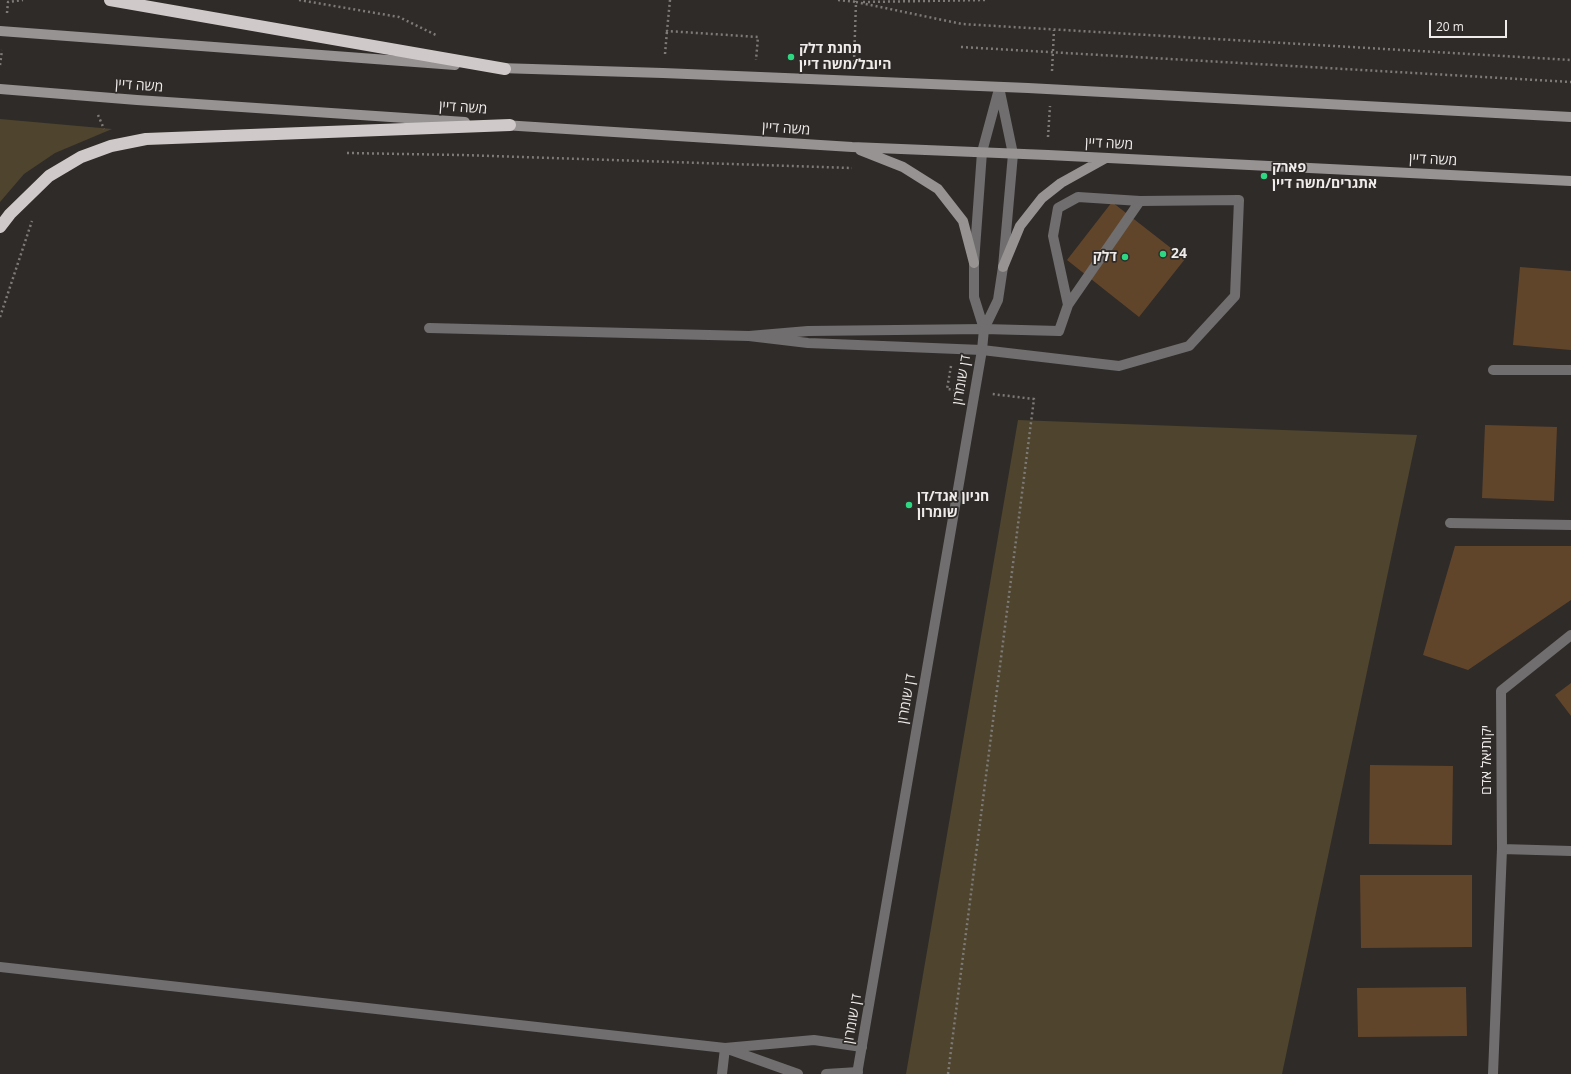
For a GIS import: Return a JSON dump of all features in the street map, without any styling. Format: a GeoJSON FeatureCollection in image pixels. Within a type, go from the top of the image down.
{"type":"FeatureCollection","features":[{"type":"Feature","properties":{"kind":"highway"},"geometry":{"type":"LineString","coordinates":[[110,0],[505,69]]}},
{"type":"Feature","properties":{"kind":"highway"},"geometry":{"type":"LineString","coordinates":[[0,228],[10,214],[49,176],[81,157],[111,146],[146,139],[510,125]]}},
{"type":"Feature","properties":{"kind":"main road"},"geometry":{"type":"LineString","coordinates":[[0,31],[505,69],[853,80],[1571,116]]}},
{"type":"Feature","properties":{"kind":"main road","name":"משה דיין"},"geometry":{"type":"LineString","coordinates":[[0,89],[145,101],[852,147],[1571,181]]}},
{"type":"Feature","properties":{"kind":"main road"},"geometry":{"type":"LineString","coordinates":[[852,147],[903,167],[938,189],[963,221],[974,264]]}},
{"type":"Feature","properties":{"kind":"main road"},"geometry":{"type":"LineString","coordinates":[[1003,267],[1020,226],[1042,198],[1061,183],[1106,158]]}},
{"type":"Feature","properties":{"kind":"street","name":"דן שומרון"},"geometry":{"type":"LineString","coordinates":[[984,329],[974,297],[974,264],[982,152],[999,87]]}},
{"type":"Feature","properties":{"kind":"street","name":"דן שומרון"},"geometry":{"type":"LineString","coordinates":[[858,1073],[982,350],[984,329],[998,300],[1003,267],[1013,154],[999,87]]}},
{"type":"Feature","properties":{"kind":"street"},"geometry":{"type":"LineString","coordinates":[[429,328],[749,336],[808,343],[982,350],[1119,366],[1189,346],[1235,296],[1239,200],[1140,201],[1078,197],[1058,208],[1053,236],[1068,305]]}},
{"type":"Feature","properties":{"kind":"street"},"geometry":{"type":"LineString","coordinates":[[749,336],[808,331],[984,329],[1059,331],[1068,305],[1140,201]]}},
{"type":"Feature","properties":{"kind":"street"},"geometry":{"type":"LineString","coordinates":[[1493,370],[1571,370]]}},
{"type":"Feature","properties":{"kind":"street"},"geometry":{"type":"LineString","coordinates":[[1450,523],[1571,525]]}},
{"type":"Feature","properties":{"kind":"street","name":"יקותיאל אדם"},"geometry":{"type":"LineString","coordinates":[[1502,849],[1501,691],[1571,635]]}},
{"type":"Feature","properties":{"kind":"street"},"geometry":{"type":"LineString","coordinates":[[1493,1074],[1502,849],[1571,851]]}},
{"type":"Feature","properties":{"kind":"street"},"geometry":{"type":"LineString","coordinates":[[0,967],[725,1048],[814,1040],[862,1047]]}},
{"type":"Feature","properties":{"kind":"street"},"geometry":{"type":"LineString","coordinates":[[722,1074],[725,1048]]}},
{"type":"Feature","properties":{"kind":"street"},"geometry":{"type":"LineString","coordinates":[[725,1048],[798,1074]]}},
{"type":"Feature","properties":{"kind":"street"},"geometry":{"type":"LineString","coordinates":[[826,1074],[858,1073]]}},
{"type":"Feature","properties":{"kind":"path"},"geometry":{"type":"LineString","coordinates":[[299,0],[399,17],[442,38]]}},
{"type":"Feature","properties":{"kind":"path"},"geometry":{"type":"LineString","coordinates":[[663,73],[670,0]]}},
{"type":"Feature","properties":{"kind":"path"},"geometry":{"type":"LineString","coordinates":[[838,0],[856,2],[962,24],[1571,60]]}},
{"type":"Feature","properties":{"kind":"path"},"geometry":{"type":"LineString","coordinates":[[856,2],[987,0]]}},
{"type":"Feature","properties":{"kind":"path"},"geometry":{"type":"LineString","coordinates":[[853,80],[856,2]]}},
{"type":"Feature","properties":{"kind":"path"},"geometry":{"type":"LineString","coordinates":[[667,31],[758,37],[755,76]]}},
{"type":"Feature","properties":{"kind":"path"},"geometry":{"type":"LineString","coordinates":[[961,47],[1571,82]]}},
{"type":"Feature","properties":{"kind":"path"},"geometry":{"type":"LineString","coordinates":[[91,114],[98,114],[111,146]]}},
{"type":"Feature","properties":{"kind":"path"},"geometry":{"type":"LineString","coordinates":[[345,153],[461,154],[859,168]]}},
{"type":"Feature","properties":{"kind":"path"},"geometry":{"type":"LineString","coordinates":[[0,317],[32,220]]}},
{"type":"Feature","properties":{"kind":"path"},"geometry":{"type":"LineString","coordinates":[[948,1074],[1034,399],[947,389],[954,350]]}},
{"type":"Feature","properties":{"kind":"shaded area"},"geometry":{"type":"Polygon","coordinates":[[[0,119],[112,129],[55,153],[24,174],[0,202],[0,119]]]}},
{"type":"Feature","properties":{"kind":"shaded area"},"geometry":{"type":"Polygon","coordinates":[[[1018,420],[1417,435],[1282,1074],[906,1074],[1018,420]]]}},
{"type":"Feature","properties":{"kind":"building"},"geometry":{"type":"Polygon","coordinates":[[[1112,202],[1185,259],[1139,317],[1067,260],[1112,202]]]}},
{"type":"Feature","properties":{"kind":"building"},"geometry":{"type":"Polygon","coordinates":[[[1520,267],[1571,271],[1571,350],[1513,345],[1520,267]]]}},
{"type":"Feature","properties":{"kind":"building"},"geometry":{"type":"Polygon","coordinates":[[[1485,425],[1557,427],[1554,501],[1482,498],[1485,425]]]}},
{"type":"Feature","properties":{"kind":"building"},"geometry":{"type":"Polygon","coordinates":[[[1455,546],[1571,546],[1571,600],[1468,670],[1423,655],[1455,546]]]}},
{"type":"Feature","properties":{"kind":"building"},"geometry":{"type":"Polygon","coordinates":[[[1571,683],[1571,716],[1555,695],[1571,683]]]}},
{"type":"Feature","properties":{"kind":"building"},"geometry":{"type":"Polygon","coordinates":[[[1370,765],[1453,766],[1452,845],[1369,844],[1370,765]]]}},
{"type":"Feature","properties":{"kind":"building"},"geometry":{"type":"Polygon","coordinates":[[[1360,875],[1472,875],[1472,947],[1361,948],[1360,875]]]}},
{"type":"Feature","properties":{"kind":"building"},"geometry":{"type":"Polygon","coordinates":[[[1466,987],[1467,1036],[1358,1037],[1357,988],[1466,987]]]}},
{"type":"Feature","properties":{"kind":"place","name":"תחנת דלק היובל/משה דיין"},"geometry":{"type":"Point","coordinates":[791,57]}},
{"type":"Feature","properties":{"kind":"place","name":"פארק אתגרים/משה דיין"},"geometry":{"type":"Point","coordinates":[1264,176]}},
{"type":"Feature","properties":{"kind":"place","name":"24"},"geometry":{"type":"Point","coordinates":[1163,254]}},
{"type":"Feature","properties":{"kind":"place","name":"דלק"},"geometry":{"type":"Point","coordinates":[1125,257]}},
{"type":"Feature","properties":{"kind":"place","name":"חניון אגד/דן שומרון"},"geometry":{"type":"Point","coordinates":[909,505]}}]}
